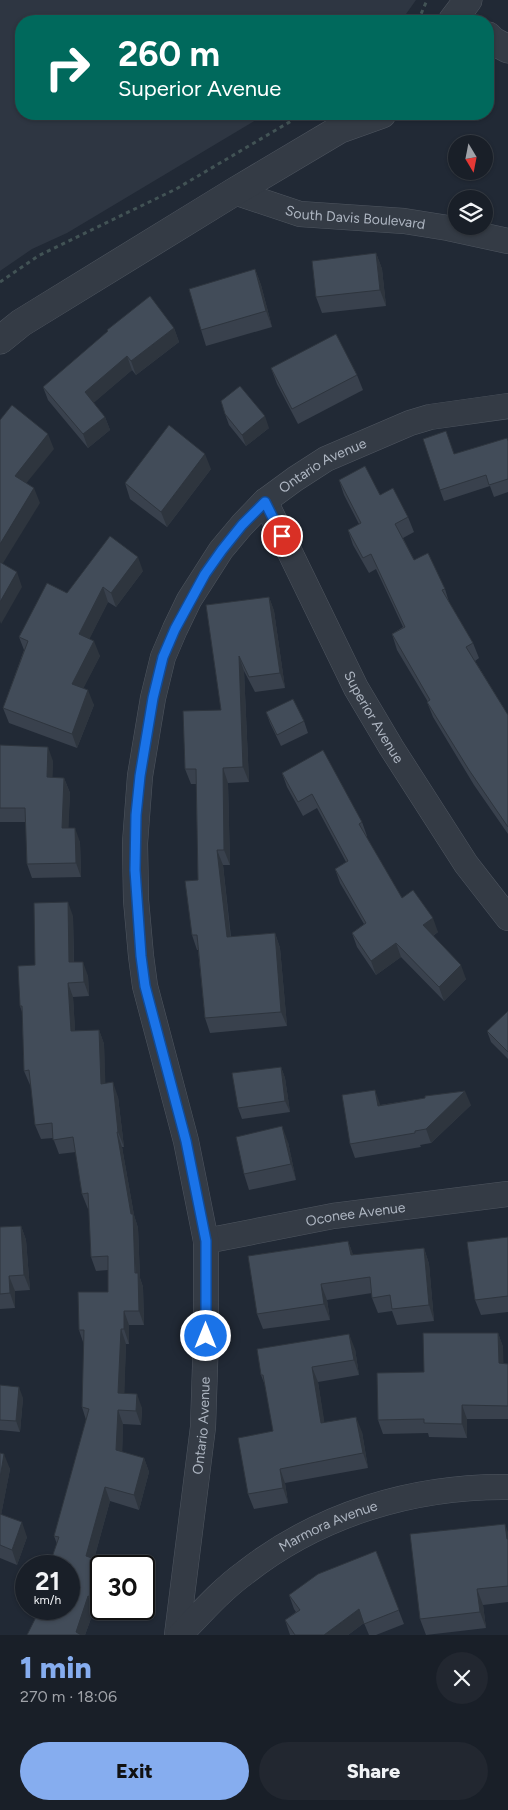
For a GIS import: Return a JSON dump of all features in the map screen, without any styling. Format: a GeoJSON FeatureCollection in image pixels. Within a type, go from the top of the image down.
{"type":"FeatureCollection","features":[{"type":"Feature","properties":{"kind":"street"},"geometry":{"type":"LineString","coordinates":[[457,15],[468,0]]}},
{"type":"Feature","properties":{"kind":"street"},"geometry":{"type":"LineString","coordinates":[[468,0],[474,15]]}},
{"type":"Feature","properties":{"kind":"street"},"geometry":{"type":"LineString","coordinates":[[0,340],[21,323],[347,122]]}},
{"type":"Feature","properties":{"kind":"street","name":"South Davis Boulevard"},"geometry":{"type":"LineString","coordinates":[[234,192],[300,214],[404,222],[448,228],[508,241]]}},
{"type":"Feature","properties":{"kind":"street","name":"Ontario Avenue"},"geometry":{"type":"LineString","coordinates":[[179,1635],[203,1427],[206,1336],[206,1241],[186,1141],[145,986],[136,900],[136,815],[141,768],[153,698],[163,657],[175,629],[205,574],[222,550],[242,525],[265,502],[295,479],[326,459],[390,430],[430,417],[508,406]]}},
{"type":"Feature","properties":{"kind":"street","name":"Superior Avenue"},"geometry":{"type":"LineString","coordinates":[[265,502],[361,697],[466,864],[508,918]]}},
{"type":"Feature","properties":{"kind":"street","name":"Oconee Avenue"},"geometry":{"type":"LineString","coordinates":[[206,1241],[333,1216],[508,1194]]}},
{"type":"Feature","properties":{"kind":"street","name":"Marmora Avenue"},"geometry":{"type":"LineString","coordinates":[[179,1635],[220,1593],[246,1571],[297,1539],[334,1520],[366,1507],[430,1492],[460,1488],[508,1487]]}},
{"type":"Feature","properties":{"kind":"path"},"geometry":{"type":"LineString","coordinates":[[421,15],[428,0]]}},
{"type":"Feature","properties":{"kind":"path"},"geometry":{"type":"LineString","coordinates":[[0,282],[38,256],[176,189],[293,120]]}},
{"type":"Feature","properties":{"kind":"shaded area"},"geometry":{"type":"Polygon","coordinates":[[[0,0],[416,0],[405,15],[15,15],[15,120],[256,120],[67,233],[32,249],[0,271],[0,0]]]}},
{"type":"Feature","properties":{"kind":"building"},"geometry":{"type":"Polygon","coordinates":[[[376,253],[380,290],[316,297],[312,261],[376,253]]]}},
{"type":"Feature","properties":{"kind":"building"},"geometry":{"type":"Polygon","coordinates":[[[255,269],[266,311],[201,330],[189,289],[255,269]]]}},
{"type":"Feature","properties":{"kind":"building"},"geometry":{"type":"Polygon","coordinates":[[[150,296],[174,328],[131,361],[127,356],[85,392],[105,417],[83,434],[43,387],[107,330],[150,296]]]}},
{"type":"Feature","properties":{"kind":"building"},"geometry":{"type":"Polygon","coordinates":[[[336,334],[357,375],[292,409],[271,368],[336,334]]]}},
{"type":"Feature","properties":{"kind":"building"},"geometry":{"type":"Polygon","coordinates":[[[240,386],[265,416],[242,435],[225,414],[221,401],[240,386]]]}},
{"type":"Feature","properties":{"kind":"building"},"geometry":{"type":"Polygon","coordinates":[[[12,405],[48,434],[15,476],[34,488],[0,544],[0,420],[12,405]]]}},
{"type":"Feature","properties":{"kind":"building"},"geometry":{"type":"Polygon","coordinates":[[[169,425],[205,454],[161,512],[125,483],[169,425]]]}},
{"type":"Feature","properties":{"kind":"building"},"geometry":{"type":"Polygon","coordinates":[[[446,431],[454,454],[507,438],[508,479],[489,485],[486,475],[440,490],[423,439],[446,431]]]}},
{"type":"Feature","properties":{"kind":"building"},"geometry":{"type":"Polygon","coordinates":[[[365,466],[380,495],[393,488],[408,517],[395,524],[414,560],[428,553],[445,589],[442,590],[473,643],[466,647],[508,715],[508,827],[469,770],[427,702],[430,700],[392,634],[405,627],[371,554],[363,558],[348,530],[361,523],[339,480],[365,466]]]}},
{"type":"Feature","properties":{"kind":"building"},"geometry":{"type":"Polygon","coordinates":[[[110,536],[138,557],[111,593],[103,587],[79,634],[94,641],[72,684],[88,690],[72,734],[3,708],[28,641],[19,637],[47,583],[67,593],[110,536]]]}},
{"type":"Feature","properties":{"kind":"building"},"geometry":{"type":"Polygon","coordinates":[[[0,562],[17,572],[0,602],[0,562]]]}},
{"type":"Feature","properties":{"kind":"building"},"geometry":{"type":"Polygon","coordinates":[[[269,597],[280,673],[249,677],[239,656],[243,767],[223,768],[224,850],[217,850],[227,937],[275,933],[281,1012],[205,1018],[197,935],[192,935],[185,881],[198,880],[196,769],[185,769],[183,711],[221,710],[206,605],[269,597]]]}},
{"type":"Feature","properties":{"kind":"building"},"geometry":{"type":"Polygon","coordinates":[[[293,699],[304,721],[277,735],[266,712],[293,699]]]}},
{"type":"Feature","properties":{"kind":"building"},"geometry":{"type":"Polygon","coordinates":[[[0,745],[48,747],[47,777],[64,778],[62,828],[75,828],[76,863],[27,864],[25,808],[0,808],[0,745]]]}},
{"type":"Feature","properties":{"kind":"building"},"geometry":{"type":"Polygon","coordinates":[[[323,750],[362,822],[359,824],[402,898],[413,890],[433,918],[423,925],[461,965],[439,987],[396,943],[371,961],[352,933],[366,923],[335,869],[348,861],[312,794],[298,802],[282,773],[323,750]]]}},
{"type":"Feature","properties":{"kind":"building"},"geometry":{"type":"Polygon","coordinates":[[[68,902],[69,962],[83,962],[84,982],[68,983],[71,1031],[99,1030],[101,1084],[113,1082],[117,1132],[131,1214],[133,1214],[135,1273],[138,1273],[139,1311],[124,1311],[124,1329],[121,1329],[118,1393],[137,1394],[136,1411],[118,1410],[116,1450],[144,1458],[134,1495],[105,1487],[86,1556],[90,1557],[90,1597],[88,1596],[80,1620],[80,1555],[53,1555],[59,1537],[54,1536],[89,1409],[82,1407],[84,1330],[79,1330],[78,1292],[108,1292],[108,1256],[91,1257],[88,1193],[82,1194],[73,1137],[53,1140],[52,1123],[35,1125],[29,1070],[24,1071],[22,1006],[20,1006],[18,966],[35,965],[34,903],[68,902]]]}},
{"type":"Feature","properties":{"kind":"building"},"geometry":{"type":"Polygon","coordinates":[[[508,1011],[508,1052],[487,1031],[508,1011]]]}},
{"type":"Feature","properties":{"kind":"building"},"geometry":{"type":"Polygon","coordinates":[[[281,1067],[285,1101],[238,1108],[232,1073],[281,1067]]]}},
{"type":"Feature","properties":{"kind":"building"},"geometry":{"type":"Polygon","coordinates":[[[375,1090],[378,1106],[425,1098],[425,1096],[465,1091],[426,1129],[415,1131],[415,1133],[350,1144],[342,1095],[375,1090]]]}},
{"type":"Feature","properties":{"kind":"building"},"geometry":{"type":"Polygon","coordinates":[[[282,1126],[291,1164],[244,1174],[236,1137],[282,1126]]]}},
{"type":"Feature","properties":{"kind":"building"},"geometry":{"type":"Polygon","coordinates":[[[21,1226],[24,1275],[9,1276],[10,1293],[0,1294],[0,1227],[21,1226]]]}},
{"type":"Feature","properties":{"kind":"building"},"geometry":{"type":"Polygon","coordinates":[[[508,1237],[508,1296],[475,1300],[467,1242],[508,1237]]]}},
{"type":"Feature","properties":{"kind":"building"},"geometry":{"type":"Polygon","coordinates":[[[348,1241],[351,1255],[424,1248],[429,1305],[392,1309],[390,1295],[372,1298],[370,1277],[321,1284],[324,1304],[257,1314],[248,1256],[348,1241]]]}},
{"type":"Feature","properties":{"kind":"building"},"geometry":{"type":"Polygon","coordinates":[[[423,1333],[498,1333],[499,1363],[508,1364],[508,1406],[462,1405],[462,1424],[424,1423],[424,1419],[378,1420],[377,1373],[424,1372],[423,1333]]]}},
{"type":"Feature","properties":{"kind":"building"},"geometry":{"type":"Polygon","coordinates":[[[349,1334],[354,1360],[312,1367],[321,1423],[356,1417],[363,1453],[280,1469],[283,1488],[248,1494],[238,1438],[273,1431],[257,1349],[349,1334]]]}},
{"type":"Feature","properties":{"kind":"building"},"geometry":{"type":"Polygon","coordinates":[[[0,1385],[19,1387],[16,1421],[0,1420],[0,1385]]]}},
{"type":"Feature","properties":{"kind":"building"},"geometry":{"type":"Polygon","coordinates":[[[0,1453],[4,1454],[0,1478],[0,1453]]]}},
{"type":"Feature","properties":{"kind":"building"},"geometry":{"type":"Polygon","coordinates":[[[0,1514],[22,1522],[12,1550],[0,1545],[0,1514]]]}},
{"type":"Feature","properties":{"kind":"building"},"geometry":{"type":"Polygon","coordinates":[[[505,1524],[508,1539],[508,1586],[477,1589],[480,1612],[420,1619],[410,1534],[505,1524]]]}},
{"type":"Feature","properties":{"kind":"building"},"geometry":{"type":"Polygon","coordinates":[[[376,1551],[399,1610],[364,1624],[359,1609],[324,1635],[295,1635],[285,1620],[300,1610],[289,1595],[318,1574],[376,1551]]]}},
{"type":"Feature","properties":{"kind":"building"},"geometry":{"type":"Polygon","coordinates":[[[34,1620],[80,1620],[76,1632],[81,1635],[27,1635],[34,1620]]]}},
{"type":"Feature","properties":{"kind":"route"},"geometry":{"type":"LineString","coordinates":[[206,1336],[206,1241],[186,1141],[145,986],[136,900],[136,815],[146,736],[163,657],[189,600],[222,550],[242,525],[265,502],[282,536]]}}]}
